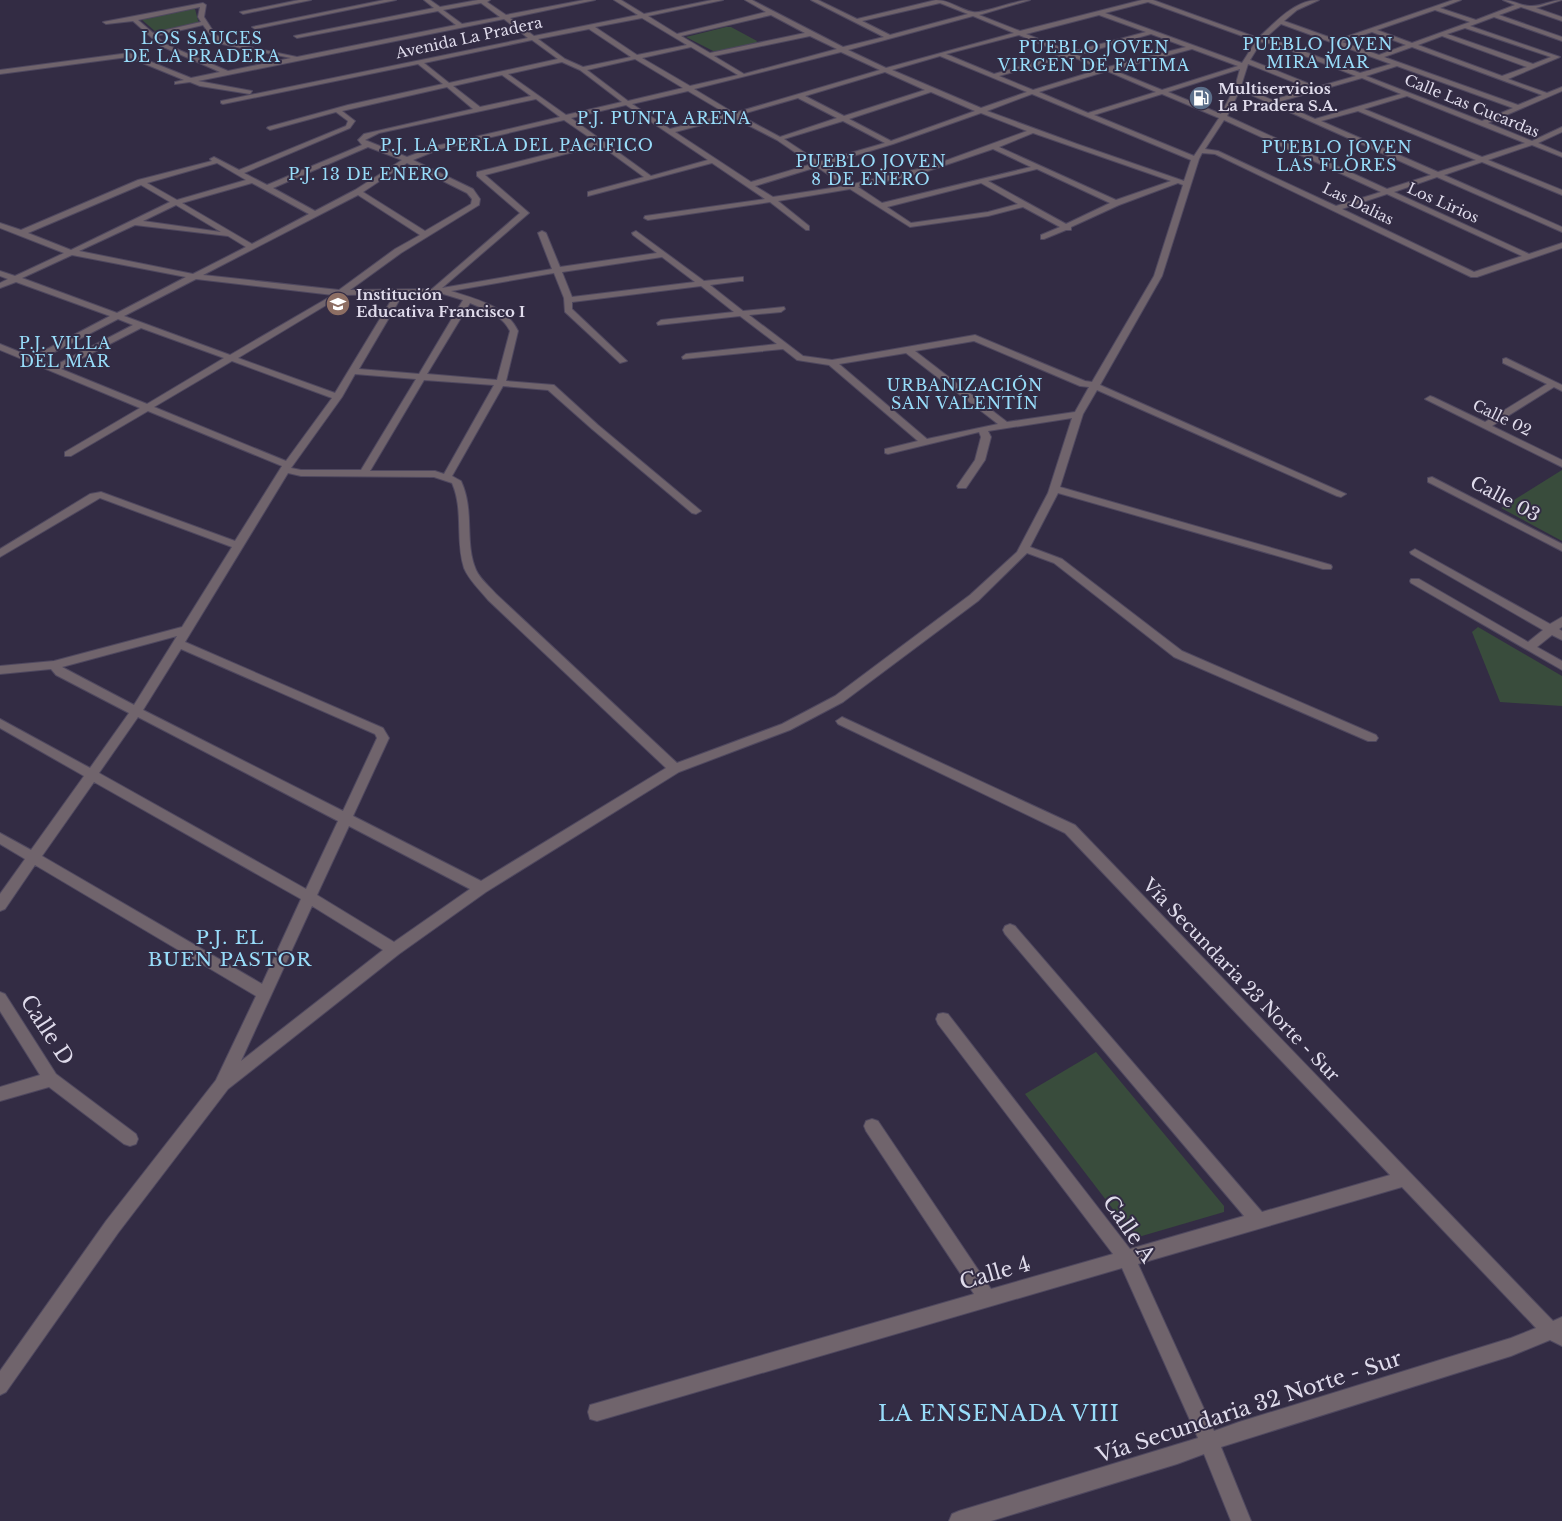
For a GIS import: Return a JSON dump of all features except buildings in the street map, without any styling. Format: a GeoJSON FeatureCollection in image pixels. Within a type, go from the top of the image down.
{"type":"FeatureCollection","features":[{"type":"Feature","properties":{"kind":"street"},"geometry":{"type":"LineString","coordinates":[[243,12],[308,0]]}},
{"type":"Feature","properties":{"kind":"street"},"geometry":{"type":"LineString","coordinates":[[255,27],[374,2],[393,0]]}},
{"type":"Feature","properties":{"kind":"street"},"geometry":{"type":"LineString","coordinates":[[427,0],[460,26]]}},
{"type":"Feature","properties":{"kind":"street"},"geometry":{"type":"LineString","coordinates":[[297,36],[484,0],[563,60],[582,69],[627,103],[772,200],[806,228]]}},
{"type":"Feature","properties":{"kind":"street"},"geometry":{"type":"LineString","coordinates":[[177,83],[592,0]]}},
{"type":"Feature","properties":{"kind":"street"},"geometry":{"type":"LineString","coordinates":[[617,0],[678,35],[743,76]]}},
{"type":"Feature","properties":{"kind":"street","name":"Avenida La Pradera"},"geometry":{"type":"LineString","coordinates":[[223,102],[720,0]]}},
{"type":"Feature","properties":{"kind":"street"},"geometry":{"type":"LineString","coordinates":[[748,0],[809,34],[932,90],[1076,148],[1182,183]]}},
{"type":"Feature","properties":{"kind":"street"},"geometry":{"type":"LineString","coordinates":[[814,0],[889,37]]}},
{"type":"Feature","properties":{"kind":"street"},"geometry":{"type":"LineString","coordinates":[[821,3],[835,0]]}},
{"type":"Feature","properties":{"kind":"street"},"geometry":{"type":"LineString","coordinates":[[857,21],[940,0]]}},
{"type":"Feature","properties":{"kind":"street","name":"Los Lirios"},"geometry":{"type":"LineString","coordinates":[[940,0],[1223,117],[1530,257]]}},
{"type":"Feature","properties":{"kind":"street"},"geometry":{"type":"LineString","coordinates":[[670,130],[733,115],[940,54],[1149,0]]}},
{"type":"Feature","properties":{"kind":"street","name":"Calle Las Cucardas"},"geometry":{"type":"LineString","coordinates":[[1149,0],[1259,40],[1275,42],[1562,155]]}},
{"type":"Feature","properties":{"kind":"street"},"geometry":{"type":"LineString","coordinates":[[223,1084],[394,950],[481,888],[675,769],[786,727],[839,699],[974,598],[1021,554],[1055,489],[1078,414],[1093,385],[1158,276],[1182,183],[1223,117],[1238,87],[1245,64],[1259,40],[1295,9],[1316,0]]}},
{"type":"Feature","properties":{"kind":"street"},"geometry":{"type":"LineString","coordinates":[[1338,42],[1458,0]]}},
{"type":"Feature","properties":{"kind":"street"},"geometry":{"type":"LineString","coordinates":[[1506,0],[1562,19]]}},
{"type":"Feature","properties":{"kind":"street"},"geometry":{"type":"LineString","coordinates":[[1531,8],[1559,0]]}},
{"type":"Feature","properties":{"kind":"street"},"geometry":{"type":"LineString","coordinates":[[32,360],[358,192],[407,160],[438,147],[743,76],[1021,1]]}},
{"type":"Feature","properties":{"kind":"street"},"geometry":{"type":"LineString","coordinates":[[106,22],[134,19],[202,5],[201,17],[205,24],[213,35],[224,43],[299,58]]}},
{"type":"Feature","properties":{"kind":"street"},"geometry":{"type":"LineString","coordinates":[[1380,58],[1521,5]]}},
{"type":"Feature","properties":{"kind":"street"},"geometry":{"type":"LineString","coordinates":[[1434,8],[1477,22]]}},
{"type":"Feature","properties":{"kind":"street"},"geometry":{"type":"LineString","coordinates":[[1100,13],[1192,47],[1317,89]]}},
{"type":"Feature","properties":{"kind":"street"},"geometry":{"type":"LineString","coordinates":[[678,35],[771,14]]}},
{"type":"Feature","properties":{"kind":"street"},"geometry":{"type":"LineString","coordinates":[[1494,15],[1562,40]]}},
{"type":"Feature","properties":{"kind":"street"},"geometry":{"type":"LineString","coordinates":[[134,19],[163,45],[227,73]]}},
{"type":"Feature","properties":{"kind":"street"},"geometry":{"type":"LineString","coordinates":[[1280,22],[1519,108]]}},
{"type":"Feature","properties":{"kind":"street"},"geometry":{"type":"LineString","coordinates":[[152,34],[205,24]]}},
{"type":"Feature","properties":{"kind":"street"},"geometry":{"type":"LineString","coordinates":[[590,26],[636,58],[733,115],[779,139],[910,225],[988,214],[1021,204]]}},
{"type":"Feature","properties":{"kind":"street"},"geometry":{"type":"LineString","coordinates":[[1465,26],[1559,56]]}},
{"type":"Feature","properties":{"kind":"street"},"geometry":{"type":"LineString","coordinates":[[1371,30],[1547,95]]}},
{"type":"Feature","properties":{"kind":"street"},"geometry":{"type":"LineString","coordinates":[[993,76],[1152,32]]}},
{"type":"Feature","properties":{"kind":"street"},"geometry":{"type":"LineString","coordinates":[[711,55],[809,34]]}},
{"type":"Feature","properties":{"kind":"street"},"geometry":{"type":"LineString","coordinates":[[1441,34],[1530,66]]}},
{"type":"Feature","properties":{"kind":"street"},"geometry":{"type":"LineString","coordinates":[[1499,43],[1507,40]]}},
{"type":"Feature","properties":{"kind":"street"},"geometry":{"type":"LineString","coordinates":[[582,69],[693,45]]}},
{"type":"Feature","properties":{"kind":"street"},"geometry":{"type":"LineString","coordinates":[[1484,49],[1492,46]]}},
{"type":"Feature","properties":{"kind":"street"},"geometry":{"type":"LineString","coordinates":[[750,185],[891,143],[1033,92],[1108,69],[1192,47]]}},
{"type":"Feature","properties":{"kind":"street","name":"Las Dalias"},"geometry":{"type":"LineString","coordinates":[[940,54],[1088,115],[1198,155],[1216,152],[1474,276],[1530,257]]}},
{"type":"Feature","properties":{"kind":"street"},"geometry":{"type":"LineString","coordinates":[[0,72],[129,55],[200,84],[260,94]]}},
{"type":"Feature","properties":{"kind":"street"},"geometry":{"type":"LineString","coordinates":[[1504,78],[1559,56]]}},
{"type":"Feature","properties":{"kind":"street"},"geometry":{"type":"LineString","coordinates":[[270,128],[337,110],[563,60]]}},
{"type":"Feature","properties":{"kind":"street"},"geometry":{"type":"LineString","coordinates":[[418,61],[478,110]]}},
{"type":"Feature","properties":{"kind":"street"},"geometry":{"type":"LineString","coordinates":[[1088,115],[1165,92],[1245,64]]}},
{"type":"Feature","properties":{"kind":"street"},"geometry":{"type":"LineString","coordinates":[[1271,102],[1398,64]]}},
{"type":"Feature","properties":{"kind":"street"},"geometry":{"type":"LineString","coordinates":[[503,72],[650,178]]}},
{"type":"Feature","properties":{"kind":"street"},"geometry":{"type":"LineString","coordinates":[[1238,87],[1562,230]]}},
{"type":"Feature","properties":{"kind":"street"},"geometry":{"type":"LineString","coordinates":[[1483,124],[1562,89]]}},
{"type":"Feature","properties":{"kind":"street"},"geometry":{"type":"LineString","coordinates":[[779,139],[932,90]]}},
{"type":"Feature","properties":{"kind":"street"},"geometry":{"type":"LineString","coordinates":[[1314,121],[1408,94]]}},
{"type":"Feature","properties":{"kind":"street"},"geometry":{"type":"LineString","coordinates":[[798,95],[891,143]]}},
{"type":"Feature","properties":{"kind":"street"},"geometry":{"type":"LineString","coordinates":[[68,454],[341,293],[398,251],[473,208],[476,199],[470,191],[407,160],[362,142],[361,138],[377,131],[537,97]]}},
{"type":"Feature","properties":{"kind":"street"},"geometry":{"type":"LineString","coordinates":[[1357,108],[1562,193]]}},
{"type":"Feature","properties":{"kind":"street"},"geometry":{"type":"LineString","coordinates":[[239,172],[348,128],[352,121],[337,110]]}},
{"type":"Feature","properties":{"kind":"street"},"geometry":{"type":"LineString","coordinates":[[1336,209],[1532,143],[1562,129]]}},
{"type":"Feature","properties":{"kind":"street"},"geometry":{"type":"LineString","coordinates":[[648,218],[772,200],[900,177],[1032,131]]}},
{"type":"Feature","properties":{"kind":"street"},"geometry":{"type":"LineString","coordinates":[[437,291],[525,213],[480,174],[600,143]]}},
{"type":"Feature","properties":{"kind":"street"},"geometry":{"type":"LineString","coordinates":[[267,188],[367,144]]}},
{"type":"Feature","properties":{"kind":"street"},"geometry":{"type":"LineString","coordinates":[[992,146],[1116,203]]}},
{"type":"Feature","properties":{"kind":"street"},"geometry":{"type":"LineString","coordinates":[[21,233],[141,182],[216,160],[314,214]]}},
{"type":"Feature","properties":{"kind":"street"},"geometry":{"type":"LineString","coordinates":[[591,194],[713,161]]}},
{"type":"Feature","properties":{"kind":"street"},"geometry":{"type":"LineString","coordinates":[[880,206],[1038,167]]}},
{"type":"Feature","properties":{"kind":"street"},"geometry":{"type":"LineString","coordinates":[[0,286],[175,203],[253,180]]}},
{"type":"Feature","properties":{"kind":"street"},"geometry":{"type":"LineString","coordinates":[[980,180],[1068,228]]}},
{"type":"Feature","properties":{"kind":"street"},"geometry":{"type":"LineString","coordinates":[[141,182],[250,246]]}},
{"type":"Feature","properties":{"kind":"street"},"geometry":{"type":"LineString","coordinates":[[1044,237],[1068,228],[1116,203],[1182,183]]}},
{"type":"Feature","properties":{"kind":"street"},"geometry":{"type":"LineString","coordinates":[[358,192],[426,235]]}},
{"type":"Feature","properties":{"kind":"street"},"geometry":{"type":"LineString","coordinates":[[133,222],[232,236]]}},
{"type":"Feature","properties":{"kind":"street"},"geometry":{"type":"LineString","coordinates":[[0,225],[70,252],[192,276],[341,293],[437,291],[616,260],[664,254]]}},
{"type":"Feature","properties":{"kind":"street"},"geometry":{"type":"LineString","coordinates":[[542,233],[568,300],[568,310],[623,361]]}},
{"type":"Feature","properties":{"kind":"street"},"geometry":{"type":"LineString","coordinates":[[636,233],[800,358],[832,362],[975,338],[1084,384],[1093,385],[1341,494]]}},
{"type":"Feature","properties":{"kind":"street"},"geometry":{"type":"LineString","coordinates":[[1530,257],[1562,245]]}},
{"type":"Feature","properties":{"kind":"street"},"geometry":{"type":"LineString","coordinates":[[0,273],[336,397]]}},
{"type":"Feature","properties":{"kind":"street"},"geometry":{"type":"LineString","coordinates":[[568,300],[740,279]]}},
{"type":"Feature","properties":{"kind":"street"},"geometry":{"type":"LineString","coordinates":[[437,291],[468,300],[497,312],[509,321],[514,331],[501,381],[447,477]]}},
{"type":"Feature","properties":{"kind":"street"},"geometry":{"type":"LineString","coordinates":[[0,906],[137,710],[286,467],[336,397],[400,293]]}},
{"type":"Feature","properties":{"kind":"street"},"geometry":{"type":"LineString","coordinates":[[364,473],[468,300]]}},
{"type":"Feature","properties":{"kind":"street"},"geometry":{"type":"LineString","coordinates":[[661,323],[781,309]]}},
{"type":"Feature","properties":{"kind":"street"},"geometry":{"type":"LineString","coordinates":[[54,369],[140,324]]}},
{"type":"Feature","properties":{"kind":"street"},"geometry":{"type":"LineString","coordinates":[[686,357],[785,346]]}},
{"type":"Feature","properties":{"kind":"street"},"geometry":{"type":"LineString","coordinates":[[0,347],[301,473],[364,473],[447,477],[456,481],[463,498],[464,528],[471,570],[492,597],[675,769]]}},
{"type":"Feature","properties":{"kind":"street"},"geometry":{"type":"LineString","coordinates":[[908,350],[1005,425]]}},
{"type":"Feature","properties":{"kind":"street"},"geometry":{"type":"LineString","coordinates":[[1506,361],[1558,386]]}},
{"type":"Feature","properties":{"kind":"street"},"geometry":{"type":"LineString","coordinates":[[832,362],[925,442]]}},
{"type":"Feature","properties":{"kind":"street"},"geometry":{"type":"LineString","coordinates":[[352,371],[501,381],[554,388],[562,399],[594,427],[696,511]]}},
{"type":"Feature","properties":{"kind":"street"},"geometry":{"type":"LineString","coordinates":[[1485,426],[1558,386]]}},
{"type":"Feature","properties":{"kind":"street","name":"Calle 02"},"geometry":{"type":"LineString","coordinates":[[1430,399],[1562,464]]}},
{"type":"Feature","properties":{"kind":"street"},"geometry":{"type":"LineString","coordinates":[[888,451],[982,429],[1078,414]]}},
{"type":"Feature","properties":{"kind":"street"},"geometry":{"type":"LineString","coordinates":[[962,486],[980,460],[986,437],[982,429]]}},
{"type":"Feature","properties":{"kind":"street","name":"Calle 03"},"geometry":{"type":"LineString","coordinates":[[1432,480],[1562,548]]}},
{"type":"Feature","properties":{"kind":"street"},"geometry":{"type":"LineString","coordinates":[[1055,489],[1327,566]]}},
{"type":"Feature","properties":{"kind":"street"},"geometry":{"type":"LineString","coordinates":[[0,554],[94,496],[100,495],[238,546]]}},
{"type":"Feature","properties":{"kind":"street"},"geometry":{"type":"LineString","coordinates":[[1024,548],[1058,561],[1178,654],[1372,738]]}},
{"type":"Feature","properties":{"kind":"street"},"geometry":{"type":"LineString","coordinates":[[1415,552],[1562,636]]}},
{"type":"Feature","properties":{"kind":"street"},"geometry":{"type":"LineString","coordinates":[[1415,582],[1562,666]]}},
{"type":"Feature","properties":{"kind":"street"},"geometry":{"type":"LineString","coordinates":[[1529,646],[1562,621]]}},
{"type":"Feature","properties":{"kind":"street"},"geometry":{"type":"LineString","coordinates":[[0,670],[54,665],[186,630]]}},
{"type":"Feature","properties":{"kind":"street"},"geometry":{"type":"LineString","coordinates":[[0,1386],[112,1227],[223,1084],[381,746],[383,738],[379,731],[178,643]]}},
{"type":"Feature","properties":{"kind":"street"},"geometry":{"type":"LineString","coordinates":[[54,665],[60,672],[481,888]]}},
{"type":"Feature","properties":{"kind":"street","name":"Vía Secundaria 23 Norte - Sur"},"geometry":{"type":"LineString","coordinates":[[842,721],[1070,829],[1405,1178],[1558,1331]]}},
{"type":"Feature","properties":{"kind":"street"},"geometry":{"type":"LineString","coordinates":[[0,723],[309,897],[394,950]]}},
{"type":"Feature","properties":{"kind":"street"},"geometry":{"type":"LineString","coordinates":[[0,838],[264,994]]}},
{"type":"Feature","properties":{"kind":"street"},"geometry":{"type":"LineString","coordinates":[[1010,930],[1258,1220]]}},
{"type":"Feature","properties":{"kind":"street","name":"Calle D"},"geometry":{"type":"LineString","coordinates":[[0,998],[52,1079],[130,1139]]}},
{"type":"Feature","properties":{"kind":"street","name":"Calle A"},"geometry":{"type":"LineString","coordinates":[[943,1018],[1127,1259],[1209,1442],[1241,1521]]}},
{"type":"Feature","properties":{"kind":"street"},"geometry":{"type":"LineString","coordinates":[[0,1094],[52,1079]]}},
{"type":"Feature","properties":{"kind":"street"},"geometry":{"type":"LineString","coordinates":[[872,1126],[987,1299]]}},
{"type":"Feature","properties":{"kind":"street","name":"Calle 4"},"geometry":{"type":"LineString","coordinates":[[597,1412],[1405,1178]]}},
{"type":"Feature","properties":{"kind":"street","name":"Vía Secundaria 32 Norte - Sur"},"geometry":{"type":"LineString","coordinates":[[959,1521],[1177,1455],[1209,1442],[1558,1331]]}},
{"type":"Feature","properties":{"kind":"green space"},"geometry":{"type":"Polygon","coordinates":[[[190,8],[195,9],[199,24],[156,32],[141,19],[190,8]]]}},
{"type":"Feature","properties":{"kind":"green space"},"geometry":{"type":"Polygon","coordinates":[[[731,27],[757,41],[756,43],[715,52],[686,37],[731,27]]]}},
{"type":"Feature","properties":{"kind":"green space"},"geometry":{"type":"Polygon","coordinates":[[[1562,470],[1562,541],[1501,508],[1562,470]]]}},
{"type":"Feature","properties":{"kind":"green space"},"geometry":{"type":"Polygon","coordinates":[[[1478,627],[1562,676],[1562,706],[1500,702],[1472,632],[1478,627]]]}},
{"type":"Feature","properties":{"kind":"green space"},"geometry":{"type":"Polygon","coordinates":[[[1096,1052],[1224,1206],[1224,1212],[1135,1238],[1025,1094],[1096,1052]]]}},
{"type":"Feature","properties":{"kind":"place","name":"Multiservicios La Pradera S.A."},"geometry":{"type":"Point","coordinates":[1201,98]}},
{"type":"Feature","properties":{"kind":"place","name":"Institución Educativa Francisco I"},"geometry":{"type":"Point","coordinates":[338,304]}},
{"type":"Feature","properties":{"kind":"district","name":"LOS SAUCES DE LA PRADERA"},"geometry":{"type":"Point","coordinates":[202,47]}},
{"type":"Feature","properties":{"kind":"district","name":"PUEBLO JOVEN MIRA MAR"},"geometry":{"type":"Point","coordinates":[1318,53]}},
{"type":"Feature","properties":{"kind":"district","name":"PUEBLO JOVEN VIRGEN DE FATIMA"},"geometry":{"type":"Point","coordinates":[1094,56]}},
{"type":"Feature","properties":{"kind":"district","name":"P.J. PUNTA ARENA"},"geometry":{"type":"Point","coordinates":[664,118]}},
{"type":"Feature","properties":{"kind":"district","name":"P.J. LA PERLA DEL PACIFICO"},"geometry":{"type":"Point","coordinates":[517,145]}},
{"type":"Feature","properties":{"kind":"district","name":"PUEBLO JOVEN LAS FLORES"},"geometry":{"type":"Point","coordinates":[1337,156]}},
{"type":"Feature","properties":{"kind":"district","name":"PUEBLO JOVEN 8 DE ENERO"},"geometry":{"type":"Point","coordinates":[871,170]}},
{"type":"Feature","properties":{"kind":"district","name":"P.J. 13 DE ENERO"},"geometry":{"type":"Point","coordinates":[369,174]}},
{"type":"Feature","properties":{"kind":"district","name":"P.J. VILLA DEL MAR"},"geometry":{"type":"Point","coordinates":[65,352]}},
{"type":"Feature","properties":{"kind":"district","name":"URBANIZACIÓN SAN VALENTÍN"},"geometry":{"type":"Point","coordinates":[965,394]}},
{"type":"Feature","properties":{"kind":"district","name":"P.J. EL BUEN PASTOR"},"geometry":{"type":"Point","coordinates":[230,948]}},
{"type":"Feature","properties":{"kind":"district","name":"LA ENSENADA VIII"},"geometry":{"type":"Point","coordinates":[999,1413]}}]}
